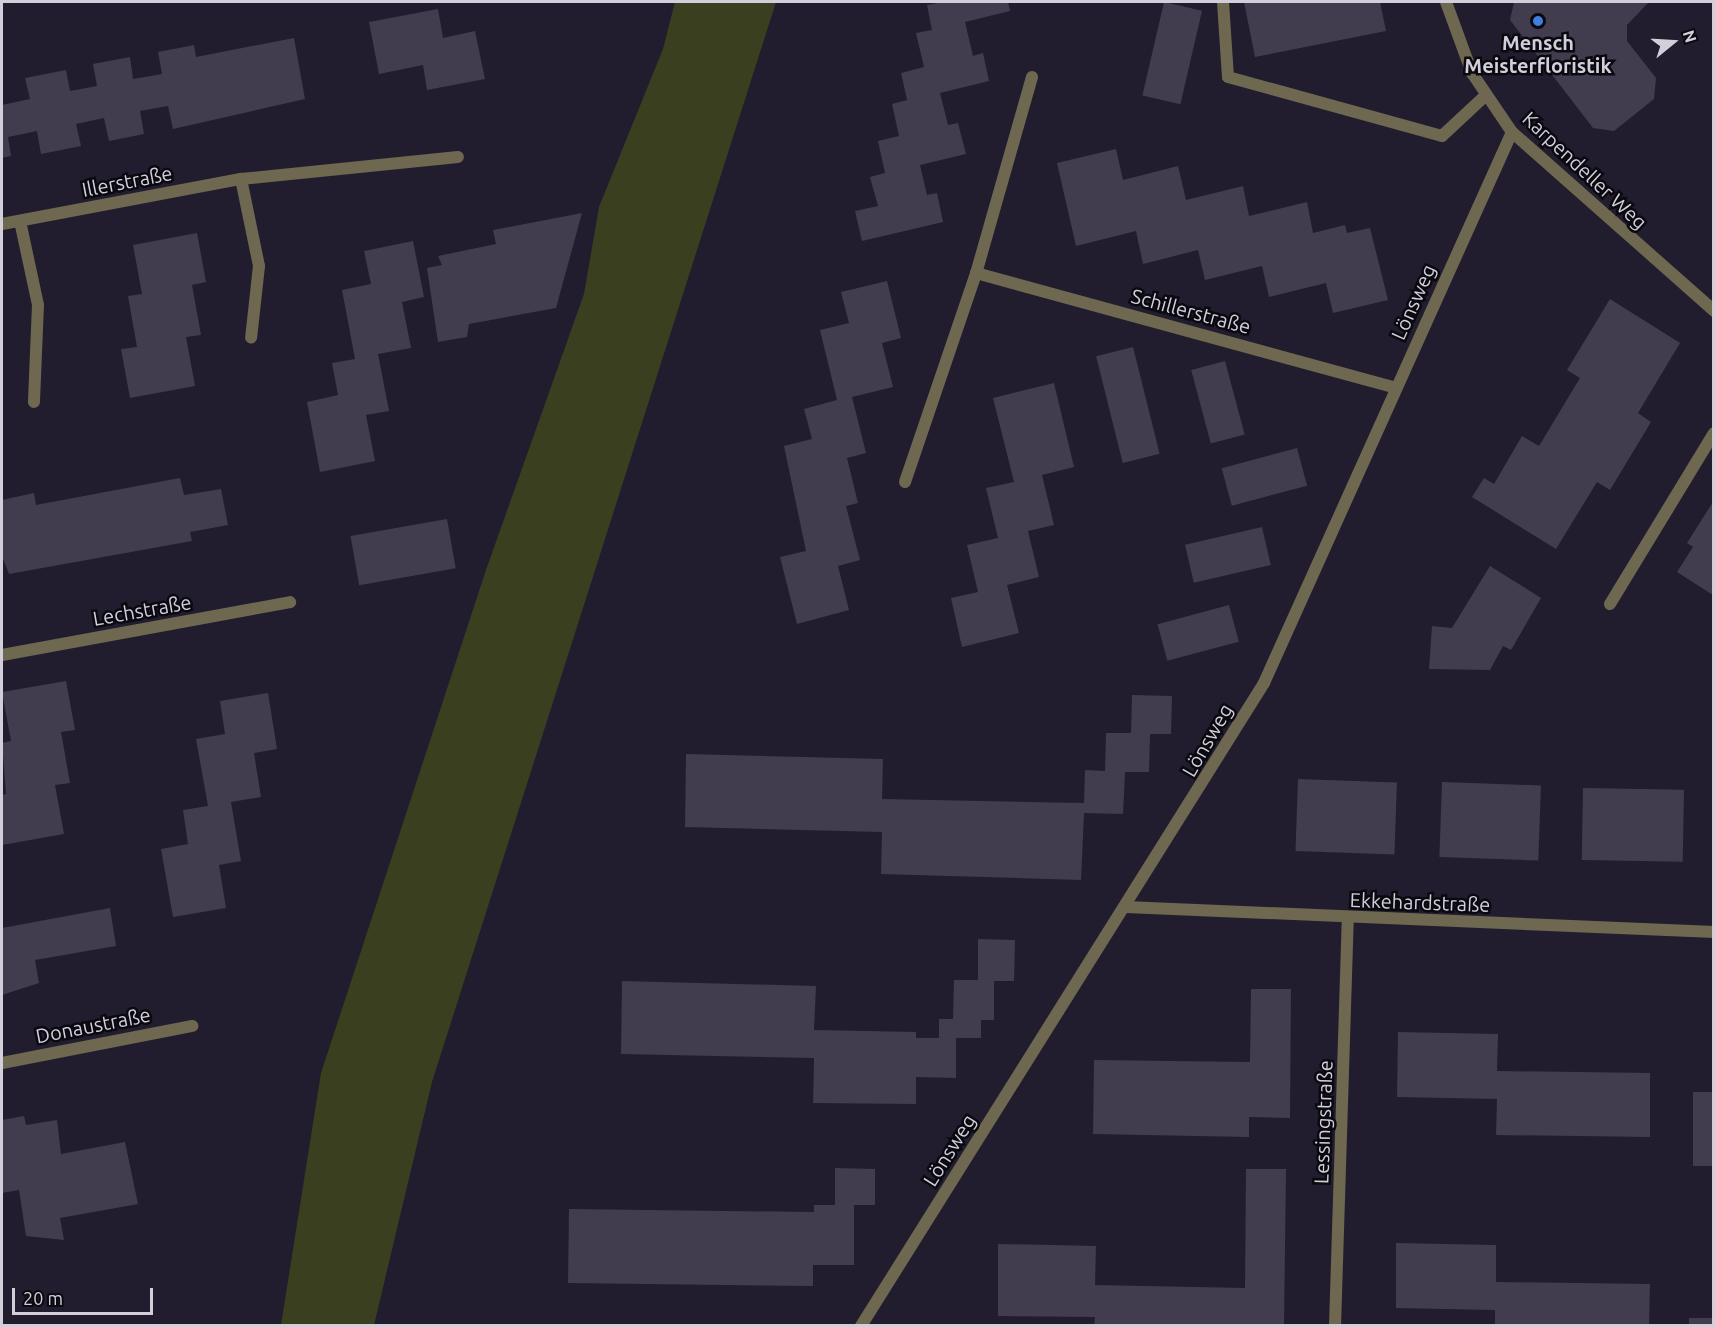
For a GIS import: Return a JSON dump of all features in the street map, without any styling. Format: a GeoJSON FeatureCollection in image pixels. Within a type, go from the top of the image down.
{"type":"FeatureCollection","features":[{"type":"Feature","properties":{"kind":"street"},"geometry":{"type":"LineString","coordinates":[[1223,2],[1228,77],[1442,136],[1486,95]]}},
{"type":"Feature","properties":{"kind":"street","name":"Karpendeller Weg"},"geometry":{"type":"LineString","coordinates":[[1446,2],[1486,95],[1512,132],[1713,311]]}},
{"type":"Feature","properties":{"kind":"street"},"geometry":{"type":"LineString","coordinates":[[905,482],[976,273],[1032,77]]}},
{"type":"Feature","properties":{"kind":"street","name":"Lönsweg"},"geometry":{"type":"LineString","coordinates":[[861,1326],[1126,908],[1263,682],[1512,132]]}},
{"type":"Feature","properties":{"kind":"street","name":"Illerstraße"},"geometry":{"type":"LineString","coordinates":[[2,224],[241,179],[458,157]]}},
{"type":"Feature","properties":{"kind":"street"},"geometry":{"type":"LineString","coordinates":[[241,179],[259,266],[251,338]]}},
{"type":"Feature","properties":{"kind":"street"},"geometry":{"type":"LineString","coordinates":[[20,221],[38,304],[34,402]]}},
{"type":"Feature","properties":{"kind":"street","name":"Schillerstraße"},"geometry":{"type":"LineString","coordinates":[[976,273],[1396,388]]}},
{"type":"Feature","properties":{"kind":"street"},"geometry":{"type":"LineString","coordinates":[[1610,604],[1713,433]]}},
{"type":"Feature","properties":{"kind":"street","name":"Lechstraße"},"geometry":{"type":"LineString","coordinates":[[2,656],[290,602]]}},
{"type":"Feature","properties":{"kind":"street","name":"Ekkehardstraße"},"geometry":{"type":"LineString","coordinates":[[1126,908],[1348,919],[1713,932]]}},
{"type":"Feature","properties":{"kind":"street","name":"Lessingstraße"},"geometry":{"type":"LineString","coordinates":[[1335,1326],[1348,919]]}},
{"type":"Feature","properties":{"kind":"street","name":"Donaustraße"},"geometry":{"type":"LineString","coordinates":[[2,1063],[192,1026]]}},
{"type":"Feature","properties":{"kind":"green space"},"geometry":{"type":"Polygon","coordinates":[[[675,2],[776,2],[432,1082],[374,1325],[281,1325],[321,1073],[486,570],[584,294],[599,207],[663,49],[675,2]]]}},
{"type":"Feature","properties":{"kind":"building"},"geometry":{"type":"Polygon","coordinates":[[[943,2],[1008,2],[1010,11],[965,22],[973,56],[983,53],[989,81],[940,93],[948,125],[958,123],[966,154],[920,165],[927,195],[937,193],[943,222],[862,241],[855,211],[878,206],[870,177],[885,173],[878,141],[899,136],[892,104],[907,100],[901,73],[924,67],[916,33],[932,30],[927,5],[943,2]]]}},
{"type":"Feature","properties":{"kind":"building"},"geometry":{"type":"Polygon","coordinates":[[[1164,2],[1202,11],[1180,104],[1142,96],[1164,2]]]}},
{"type":"Feature","properties":{"kind":"building"},"geometry":{"type":"Polygon","coordinates":[[[1244,2],[1380,2],[1386,31],[1255,57],[1244,2]]]}},
{"type":"Feature","properties":{"kind":"building"},"geometry":{"type":"Polygon","coordinates":[[[1514,2],[1649,2],[1627,25],[1627,41],[1656,78],[1654,99],[1614,131],[1593,128],[1510,20],[1514,2]]]}},
{"type":"Feature","properties":{"kind":"building"},"geometry":{"type":"Polygon","coordinates":[[[438,9],[443,38],[475,31],[485,79],[427,90],[423,65],[379,74],[369,22],[438,9]]]}},
{"type":"Feature","properties":{"kind":"building"},"geometry":{"type":"Polygon","coordinates":[[[294,38],[305,99],[173,129],[168,106],[140,111],[144,134],[109,141],[104,118],[76,124],[81,146],[41,154],[37,131],[8,137],[11,156],[2,158],[2,105],[30,99],[25,78],[66,70],[70,91],[97,86],[93,64],[130,57],[133,79],[162,74],[158,52],[194,45],[196,57],[294,38]]]}},
{"type":"Feature","properties":{"kind":"building"},"geometry":{"type":"Polygon","coordinates":[[[1116,149],[1123,180],[1178,166],[1186,200],[1243,186],[1249,216],[1307,202],[1313,233],[1345,225],[1347,233],[1370,228],[1388,300],[1333,313],[1326,283],[1269,297],[1262,266],[1205,280],[1198,250],[1143,264],[1136,231],[1076,246],[1057,163],[1116,149]]]}},
{"type":"Feature","properties":{"kind":"building"},"geometry":{"type":"Polygon","coordinates":[[[582,213],[556,308],[469,324],[467,337],[438,342],[427,268],[442,265],[438,256],[496,244],[493,230],[582,213]]]}},
{"type":"Feature","properties":{"kind":"building"},"geometry":{"type":"Polygon","coordinates":[[[197,233],[206,282],[192,285],[201,335],[186,337],[195,386],[130,398],[121,349],[137,347],[128,296],[142,294],[133,245],[197,233]]]}},
{"type":"Feature","properties":{"kind":"building"},"geometry":{"type":"Polygon","coordinates":[[[413,241],[424,297],[402,302],[411,348],[378,354],[389,411],[366,415],[375,461],[320,472],[307,402],[338,395],[332,363],[355,359],[342,290],[371,284],[364,251],[413,241]]]}},
{"type":"Feature","properties":{"kind":"building"},"geometry":{"type":"Polygon","coordinates":[[[887,281],[901,338],[882,343],[893,387],[852,397],[866,453],[847,458],[858,503],[846,506],[860,560],[838,566],[849,610],[797,624],[780,557],[806,551],[784,446],[812,439],[804,409],[837,400],[820,330],[849,323],[841,292],[887,281]]]}},
{"type":"Feature","properties":{"kind":"building"},"geometry":{"type":"Polygon","coordinates":[[[1610,299],[1680,343],[1638,413],[1651,422],[1610,490],[1597,482],[1556,549],[1472,497],[1484,478],[1494,484],[1522,436],[1539,446],[1580,378],[1567,370],[1610,299]]]}},
{"type":"Feature","properties":{"kind":"building"},"geometry":{"type":"Polygon","coordinates":[[[1133,347],[1160,454],[1123,463],[1096,356],[1133,347]]]}},
{"type":"Feature","properties":{"kind":"building"},"geometry":{"type":"Polygon","coordinates":[[[1225,361],[1245,434],[1211,443],[1191,370],[1225,361]]]}},
{"type":"Feature","properties":{"kind":"building"},"geometry":{"type":"Polygon","coordinates":[[[1054,383],[1074,467],[1042,475],[1054,525],[1028,531],[1039,577],[1007,585],[1019,633],[962,647],[951,598],[978,592],[967,545],[998,538],[986,488],[1014,482],[993,398],[1054,383]]]}},
{"type":"Feature","properties":{"kind":"building"},"geometry":{"type":"Polygon","coordinates":[[[1297,448],[1307,486],[1232,506],[1222,468],[1297,448]]]}},
{"type":"Feature","properties":{"kind":"building"},"geometry":{"type":"Polygon","coordinates":[[[180,478],[184,495],[221,489],[228,525],[190,532],[192,541],[9,574],[2,556],[2,500],[34,493],[36,505],[180,478]]]}},
{"type":"Feature","properties":{"kind":"building"},"geometry":{"type":"Polygon","coordinates":[[[1713,502],[1713,595],[1677,572],[1693,547],[1687,543],[1713,502]]]}},
{"type":"Feature","properties":{"kind":"building"},"geometry":{"type":"Polygon","coordinates":[[[447,519],[456,568],[359,585],[350,536],[447,519]]]}},
{"type":"Feature","properties":{"kind":"building"},"geometry":{"type":"Polygon","coordinates":[[[1262,527],[1271,565],[1194,583],[1185,545],[1262,527]]]}},
{"type":"Feature","properties":{"kind":"building"},"geometry":{"type":"Polygon","coordinates":[[[1490,566],[1541,598],[1511,650],[1503,646],[1490,670],[1429,669],[1432,626],[1452,628],[1490,566]]]}},
{"type":"Feature","properties":{"kind":"building"},"geometry":{"type":"Polygon","coordinates":[[[1229,605],[1239,642],[1167,661],[1158,624],[1229,605]]]}},
{"type":"Feature","properties":{"kind":"building"},"geometry":{"type":"Polygon","coordinates":[[[66,681],[75,730],[61,732],[70,783],[55,785],[64,834],[2,845],[2,795],[6,794],[2,743],[11,741],[2,692],[66,681]]]}},
{"type":"Feature","properties":{"kind":"building"},"geometry":{"type":"Polygon","coordinates":[[[268,693],[277,749],[254,753],[261,797],[231,802],[241,861],[219,865],[226,908],[173,917],[161,849],[188,844],[183,810],[208,806],[196,739],[225,734],[220,701],[268,693]]]}},
{"type":"Feature","properties":{"kind":"building"},"geometry":{"type":"Polygon","coordinates":[[[1132,695],[1172,696],[1171,734],[1150,734],[1149,772],[1125,772],[1123,814],[1084,813],[1081,880],[881,874],[882,832],[685,827],[686,754],[883,759],[882,799],[1084,803],[1085,770],[1105,771],[1106,733],[1131,733],[1132,695]]]}},
{"type":"Feature","properties":{"kind":"building"},"geometry":{"type":"Polygon","coordinates":[[[1298,779],[1397,782],[1394,854],[1295,851],[1298,779]]]}},
{"type":"Feature","properties":{"kind":"building"},"geometry":{"type":"Polygon","coordinates":[[[1442,782],[1541,785],[1538,860],[1439,857],[1442,782]]]}},
{"type":"Feature","properties":{"kind":"building"},"geometry":{"type":"Polygon","coordinates":[[[1583,788],[1684,790],[1683,862],[1582,860],[1583,788]]]}},
{"type":"Feature","properties":{"kind":"building"},"geometry":{"type":"Polygon","coordinates":[[[110,908],[116,946],[35,960],[39,983],[2,995],[2,928],[110,908]]]}},
{"type":"Feature","properties":{"kind":"building"},"geometry":{"type":"Polygon","coordinates":[[[978,939],[1015,940],[1014,981],[994,981],[994,1020],[981,1020],[981,1038],[956,1038],[956,1078],[916,1077],[916,1104],[813,1103],[814,1058],[621,1054],[622,981],[816,986],[814,1030],[916,1032],[916,1038],[939,1038],[939,1019],[953,1019],[954,980],[978,980],[978,939]]]}},
{"type":"Feature","properties":{"kind":"building"},"geometry":{"type":"Polygon","coordinates":[[[1251,989],[1291,989],[1290,1118],[1249,1117],[1249,1137],[1093,1134],[1094,1060],[1250,1062],[1251,989]]]}},
{"type":"Feature","properties":{"kind":"building"},"geometry":{"type":"Polygon","coordinates":[[[1398,1032],[1498,1034],[1497,1071],[1650,1073],[1650,1137],[1496,1135],[1497,1099],[1397,1097],[1398,1032]]]}},
{"type":"Feature","properties":{"kind":"building"},"geometry":{"type":"Polygon","coordinates":[[[1693,1092],[1713,1092],[1713,1166],[1693,1166],[1693,1092]]]}},
{"type":"Feature","properties":{"kind":"building"},"geometry":{"type":"Polygon","coordinates":[[[24,1116],[26,1125],[57,1120],[61,1154],[125,1142],[138,1204],[60,1218],[64,1240],[26,1236],[19,1190],[2,1193],[2,1120],[24,1116]]]}},
{"type":"Feature","properties":{"kind":"building"},"geometry":{"type":"Polygon","coordinates":[[[835,1168],[875,1169],[875,1205],[854,1205],[854,1265],[813,1265],[813,1286],[568,1283],[569,1209],[814,1212],[814,1205],[835,1205],[835,1168]]]}},
{"type":"Feature","properties":{"kind":"building"},"geometry":{"type":"Polygon","coordinates":[[[1246,1169],[1286,1169],[1284,1326],[1094,1326],[1095,1317],[998,1316],[998,1244],[1096,1246],[1095,1285],[1245,1288],[1246,1169]]]}},
{"type":"Feature","properties":{"kind":"building"},"geometry":{"type":"Polygon","coordinates":[[[1396,1243],[1496,1245],[1496,1282],[1650,1284],[1649,1326],[1495,1326],[1495,1310],[1396,1308],[1396,1243]]]}},
{"type":"Feature","properties":{"kind":"building"},"geometry":{"type":"Polygon","coordinates":[[[1689,1318],[1713,1318],[1713,1326],[1689,1326],[1689,1318]]]}},
{"type":"Feature","properties":{"kind":"place","name":"Mensch Meisterfloristik"},"geometry":{"type":"Point","coordinates":[1538,21]}}]}
